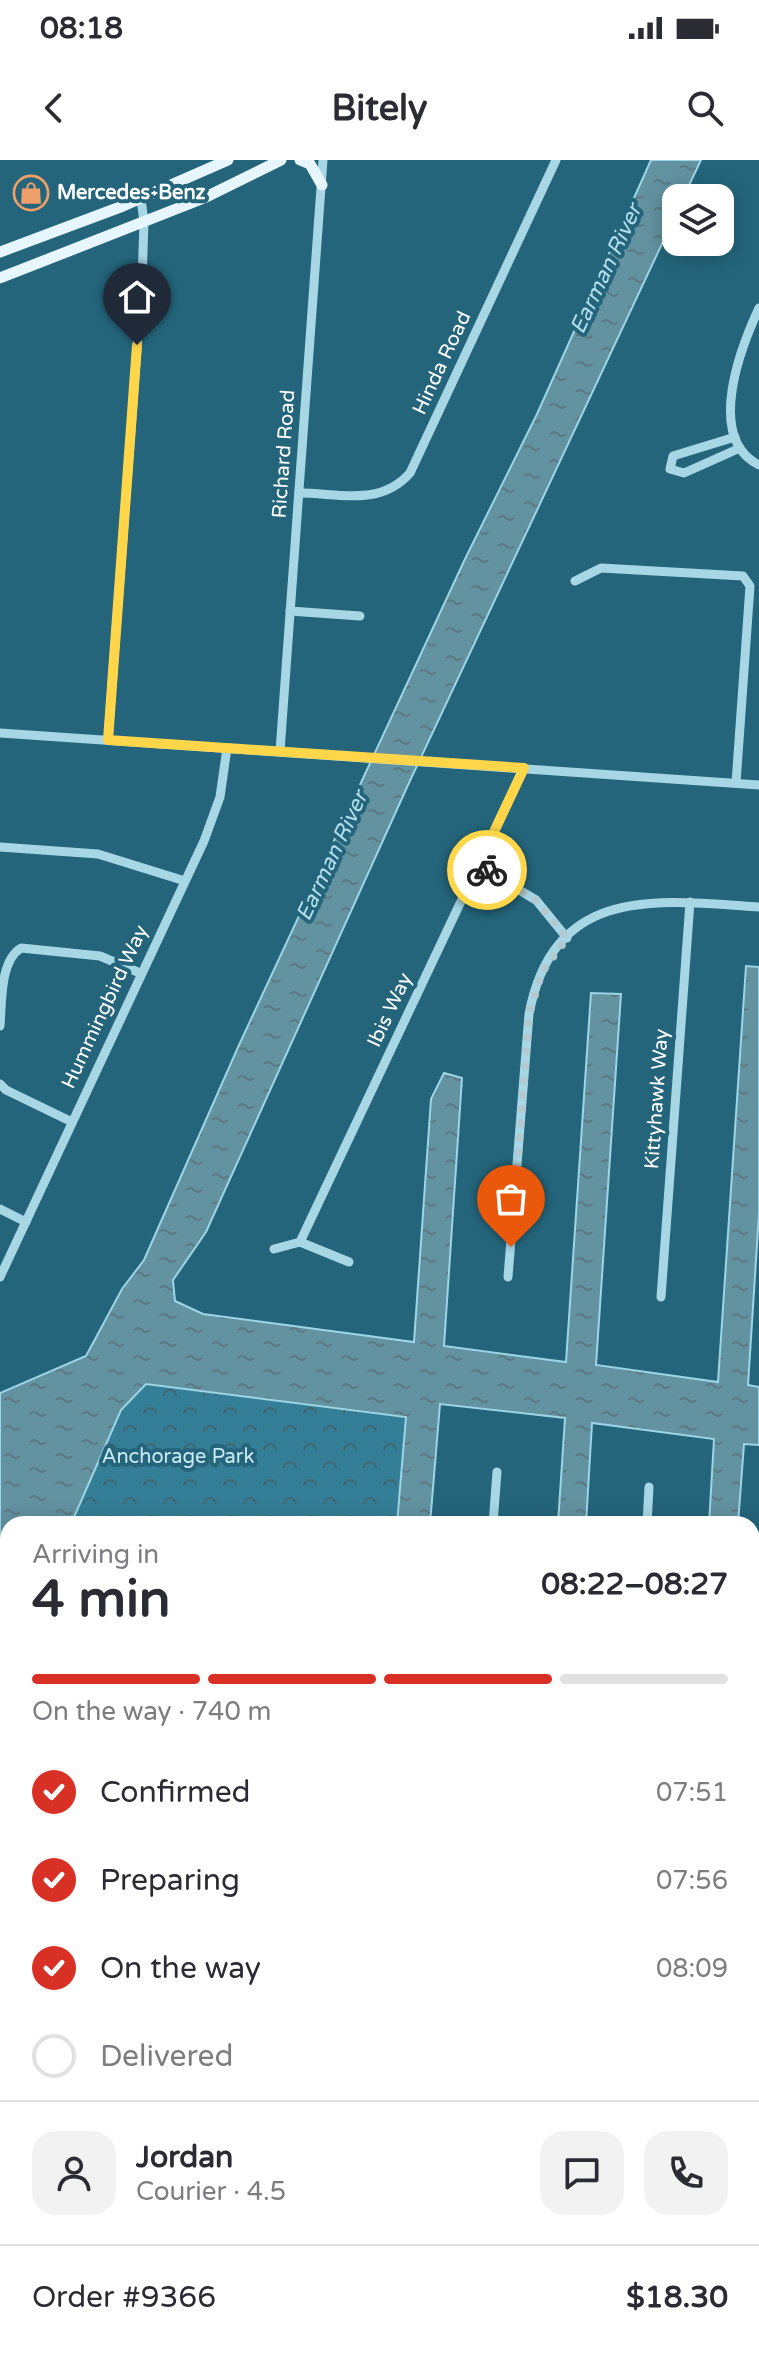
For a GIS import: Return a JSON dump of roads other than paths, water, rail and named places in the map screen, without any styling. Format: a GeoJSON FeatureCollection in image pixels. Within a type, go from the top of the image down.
{"type":"FeatureCollection","features":[{"type":"Feature","properties":{"kind":"main road"},"geometry":{"type":"LineString","coordinates":[[0,252],[141,199],[228,160]]}},
{"type":"Feature","properties":{"kind":"main road"},"geometry":{"type":"LineString","coordinates":[[0,278],[204,198],[281,160]]}},
{"type":"Feature","properties":{"kind":"main road"},"geometry":{"type":"LineString","coordinates":[[300,160],[310,164],[322,185]]}},
{"type":"Feature","properties":{"kind":"street","name":"Richard Road"},"geometry":{"type":"LineString","coordinates":[[280,751],[323,160]]}},
{"type":"Feature","properties":{"kind":"street","name":"Hinda Road"},"geometry":{"type":"LineString","coordinates":[[299,493],[374,496],[390,492],[410,473],[556,160]]}},
{"type":"Feature","properties":{"kind":"street"},"geometry":{"type":"LineString","coordinates":[[108,740],[144,222],[141,199]]}},
{"type":"Feature","properties":{"kind":"street"},"geometry":{"type":"LineString","coordinates":[[759,308],[741,347],[733,379],[735,437],[740,448],[759,465]]}},
{"type":"Feature","properties":{"kind":"street"},"geometry":{"type":"LineString","coordinates":[[735,437],[673,456],[670,469],[684,473],[740,448]]}},
{"type":"Feature","properties":{"kind":"street"},"geometry":{"type":"LineString","coordinates":[[575,581],[601,568],[743,576],[748,580],[736,783]]}},
{"type":"Feature","properties":{"kind":"street"},"geometry":{"type":"LineString","coordinates":[[290,611],[360,616]]}},
{"type":"Feature","properties":{"kind":"street"},"geometry":{"type":"LineString","coordinates":[[0,733],[759,785]]}},
{"type":"Feature","properties":{"kind":"street","name":"Hummingbird Way"},"geometry":{"type":"LineString","coordinates":[[0,1277],[70,1121],[185,881],[220,797],[227,748]]}},
{"type":"Feature","properties":{"kind":"street","name":"Ibis Way"},"geometry":{"type":"LineString","coordinates":[[300,1242],[524,768]]}},
{"type":"Feature","properties":{"kind":"street"},"geometry":{"type":"LineString","coordinates":[[0,847],[98,854],[185,881]]}},
{"type":"Feature","properties":{"kind":"street"},"geometry":{"type":"LineString","coordinates":[[478,866],[536,900],[567,938]]}},
{"type":"Feature","properties":{"kind":"street"},"geometry":{"type":"LineString","coordinates":[[508,1277],[529,1014],[542,972],[567,938],[593,918],[615,908],[651,901],[759,907]]}},
{"type":"Feature","properties":{"kind":"street","name":"Kittyhawk Way"},"geometry":{"type":"LineString","coordinates":[[661,1297],[690,902]]}},
{"type":"Feature","properties":{"kind":"street"},"geometry":{"type":"LineString","coordinates":[[0,1026],[5,965],[11,954],[21,948],[91,954],[140,973]]}},
{"type":"Feature","properties":{"kind":"street"},"geometry":{"type":"LineString","coordinates":[[0,1084],[6,1090],[70,1121]]}},
{"type":"Feature","properties":{"kind":"street"},"geometry":{"type":"LineString","coordinates":[[0,1209],[26,1222]]}},
{"type":"Feature","properties":{"kind":"street"},"geometry":{"type":"LineString","coordinates":[[274,1249],[300,1242],[349,1262]]}},
{"type":"Feature","properties":{"kind":"street"},"geometry":{"type":"LineString","coordinates":[[494,1516],[497,1472]]}},
{"type":"Feature","properties":{"kind":"street"},"geometry":{"type":"LineString","coordinates":[[647,1516],[649,1487]]}},
{"type":"Feature","properties":{"kind":"water","name":"Earman River"},"geometry":{"type":"Polygon","coordinates":[[[651,160],[701,160],[690,184],[662,184],[662,244],[408,785],[206,1232],[173,1280],[175,1301],[203,1314],[414,1342],[431,1099],[444,1073],[462,1078],[444,1346],[566,1362],[591,993],[621,994],[596,1365],[718,1382],[746,966],[759,967],[759,1213],[748,1385],[759,1387],[759,1445],[744,1444],[739,1516],[709,1516],[714,1439],[592,1423],[586,1516],[559,1516],[565,1418],[440,1404],[431,1516],[398,1516],[406,1417],[146,1384],[121,1410],[75,1516],[0,1516],[0,1393],[86,1356],[122,1289],[144,1260],[239,1045],[465,559],[537,414],[651,160]]]}},
{"type":"Feature","properties":{"kind":"place","name":"Mercedes-Benz"},"geometry":{"type":"Point","coordinates":[31,193]}},
{"type":"Feature","properties":{"kind":"park label","name":"Anchorage Park"},"geometry":{"type":"Point","coordinates":[178,1457]}}]}
